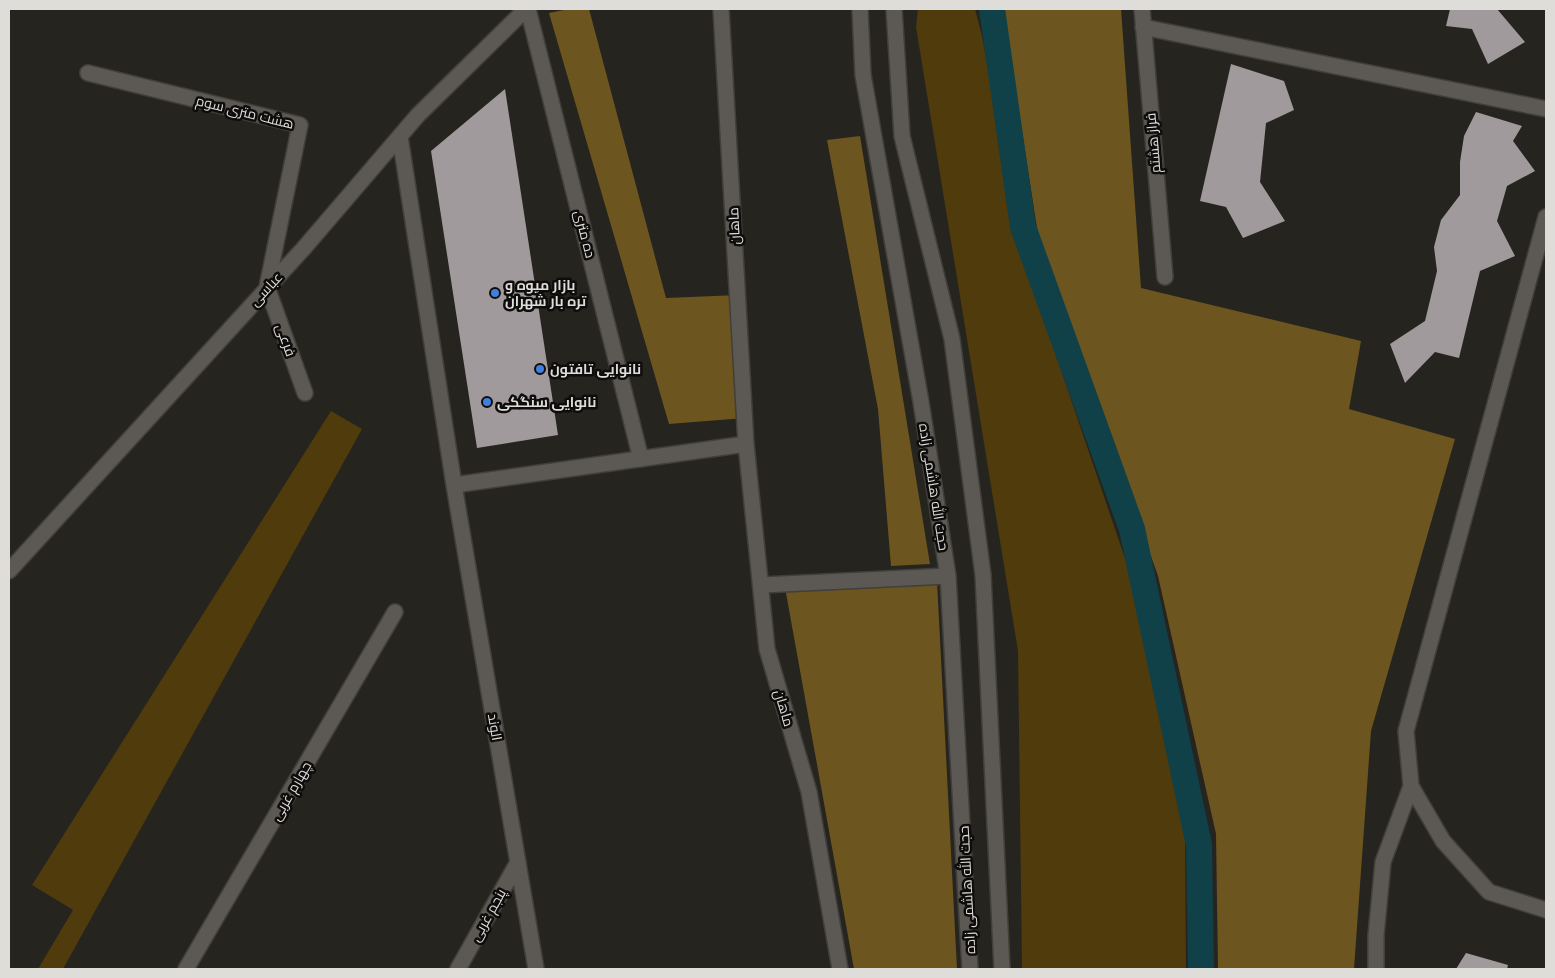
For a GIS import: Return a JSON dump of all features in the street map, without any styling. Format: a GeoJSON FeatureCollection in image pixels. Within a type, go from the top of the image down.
{"type":"FeatureCollection","features":[{"type":"Feature","properties":{"kind":"street","name":"عباسی"},"geometry":{"type":"LineString","coordinates":[[9,571],[304,248],[418,116],[527,9]]}},
{"type":"Feature","properties":{"kind":"street","name":"ده متری"},"geometry":{"type":"LineString","coordinates":[[527,9],[641,458]]}},
{"type":"Feature","properties":{"kind":"street","name":"ماهان"},"geometry":{"type":"LineString","coordinates":[[721,9],[746,444],[767,650],[809,792],[840,969]]}},
{"type":"Feature","properties":{"kind":"street","name":"حجت الله هاشمی زاده"},"geometry":{"type":"LineString","coordinates":[[860,9],[863,75],[948,576],[970,969]]}},
{"type":"Feature","properties":{"kind":"street"},"geometry":{"type":"LineString","coordinates":[[894,9],[902,136],[952,339],[983,575],[1002,969]]}},
{"type":"Feature","properties":{"kind":"street","name":"فراز هشتم"},"geometry":{"type":"LineString","coordinates":[[1142,9],[1142,27],[1165,277]]}},
{"type":"Feature","properties":{"kind":"street"},"geometry":{"type":"LineString","coordinates":[[1142,27],[1546,109]]}},
{"type":"Feature","properties":{"kind":"street","name":"هشت متری سوم"},"geometry":{"type":"LineString","coordinates":[[88,74],[300,125],[267,287]]}},
{"type":"Feature","properties":{"kind":"street","name":"الوند"},"geometry":{"type":"LineString","coordinates":[[400,137],[454,485],[536,969]]}},
{"type":"Feature","properties":{"kind":"street"},"geometry":{"type":"LineString","coordinates":[[1546,217],[1406,731],[1411,786],[1443,841],[1488,892],[1546,910]]}},
{"type":"Feature","properties":{"kind":"street","name":"فرعی"},"geometry":{"type":"LineString","coordinates":[[267,287],[305,393]]}},
{"type":"Feature","properties":{"kind":"street"},"geometry":{"type":"LineString","coordinates":[[454,485],[746,444]]}},
{"type":"Feature","properties":{"kind":"street"},"geometry":{"type":"LineString","coordinates":[[761,586],[948,576]]}},
{"type":"Feature","properties":{"kind":"street","name":"چهارم غربی"},"geometry":{"type":"LineString","coordinates":[[186,969],[395,612]]}},
{"type":"Feature","properties":{"kind":"street"},"geometry":{"type":"LineString","coordinates":[[1376,969],[1376,935],[1383,862],[1411,786]]}},
{"type":"Feature","properties":{"kind":"street","name":"پنجم غربی"},"geometry":{"type":"LineString","coordinates":[[458,969],[518,862]]}},
{"type":"Feature","properties":{"kind":"shaded area"},"geometry":{"type":"Polygon","coordinates":[[[569,9],[589,9],[666,298],[738,295],[745,418],[669,424],[549,13],[569,9]]]}},
{"type":"Feature","properties":{"kind":"shaded area"},"geometry":{"type":"Polygon","coordinates":[[[918,9],[975,9],[982,36],[1022,255],[1132,579],[1185,835],[1186,969],[1022,969],[1018,651],[916,27],[918,9]]]}},
{"type":"Feature","properties":{"kind":"shaded area"},"geometry":{"type":"Polygon","coordinates":[[[1003,9],[1121,9],[1141,288],[1361,341],[1349,409],[1455,439],[1371,731],[1354,969],[1218,969],[1216,834],[1158,576],[1039,241],[1003,9]]]}},
{"type":"Feature","properties":{"kind":"shaded area"},"geometry":{"type":"Polygon","coordinates":[[[860,136],[930,564],[891,566],[878,409],[827,140],[860,136]]]}},
{"type":"Feature","properties":{"kind":"shaded area"},"geometry":{"type":"Polygon","coordinates":[[[331,411],[362,429],[63,969],[38,969],[73,910],[32,885],[331,411]]]}},
{"type":"Feature","properties":{"kind":"shaded area"},"geometry":{"type":"Polygon","coordinates":[[[937,581],[957,969],[854,969],[784,582],[937,581]]]}},
{"type":"Feature","properties":{"kind":"building"},"geometry":{"type":"Polygon","coordinates":[[[1450,9],[1497,9],[1525,42],[1488,64],[1472,29],[1446,26],[1450,9]]]}},
{"type":"Feature","properties":{"kind":"building"},"geometry":{"type":"Polygon","coordinates":[[[1231,64],[1284,81],[1294,110],[1266,123],[1260,182],[1285,221],[1243,238],[1226,207],[1200,201],[1231,64]]]}},
{"type":"Feature","properties":{"kind":"building","name":"بازار میوه و تره بار شهران"},"geometry":{"type":"Polygon","coordinates":[[[505,89],[558,435],[477,448],[431,151],[505,89]]]}},
{"type":"Feature","properties":{"kind":"building"},"geometry":{"type":"Polygon","coordinates":[[[1476,112],[1522,126],[1513,141],[1535,171],[1507,186],[1497,221],[1515,256],[1480,271],[1459,358],[1435,352],[1405,383],[1390,344],[1425,321],[1437,271],[1434,247],[1441,220],[1460,195],[1460,162],[1464,136],[1476,112]]]}},
{"type":"Feature","properties":{"kind":"building"},"geometry":{"type":"Polygon","coordinates":[[[1466,953],[1508,965],[1507,969],[1456,969],[1466,953]]]}},
{"type":"Feature","properties":{"kind":"waterway"},"geometry":{"type":"LineString","coordinates":[[992,9],[1023,227],[1132,529],[1199,845],[1201,969]]}},
{"type":"Feature","properties":{"kind":"place","name":"بازار میوه و تره بار شهران"},"geometry":{"type":"Point","coordinates":[495,293]}},
{"type":"Feature","properties":{"kind":"place","name":"نانوایی تافتون"},"geometry":{"type":"Point","coordinates":[540,369]}},
{"type":"Feature","properties":{"kind":"place","name":"نانوایی سنگکی"},"geometry":{"type":"Point","coordinates":[487,402]}}]}
